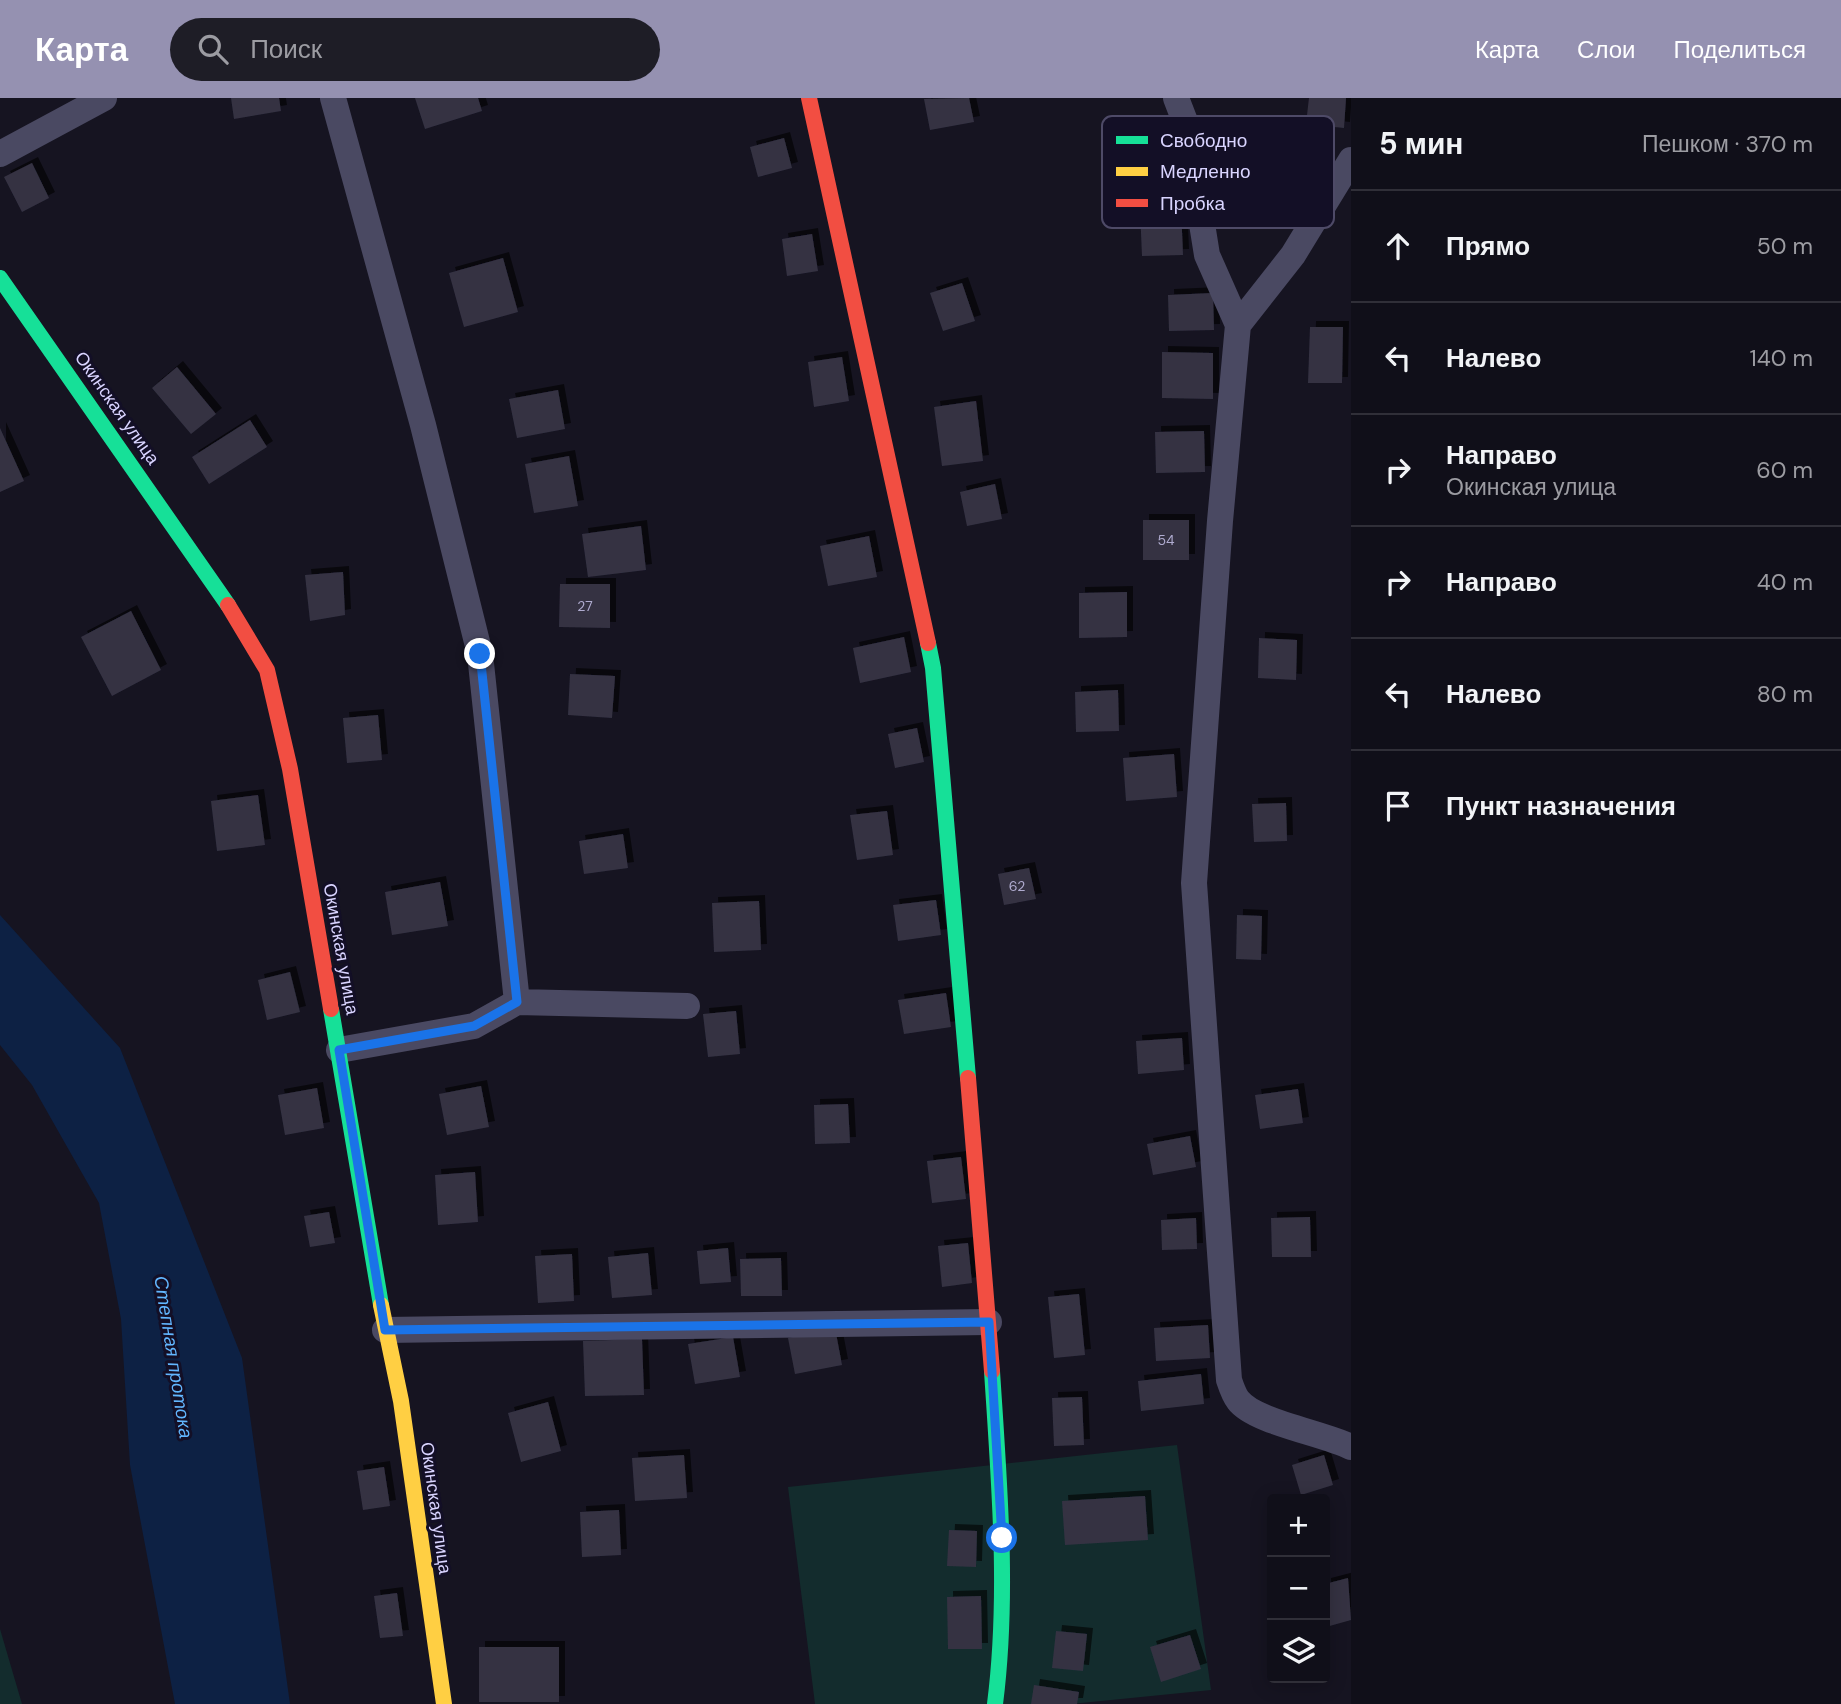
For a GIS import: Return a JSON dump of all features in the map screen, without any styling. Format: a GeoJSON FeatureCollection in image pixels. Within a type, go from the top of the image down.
{"type":"FeatureCollection","features":[{"type":"Feature","properties":{"kind":"street"},"geometry":{"type":"LineString","coordinates":[[0,154],[104,98]]}},
{"type":"Feature","properties":{"kind":"street"},"geometry":{"type":"LineString","coordinates":[[334,98],[423,425],[480,654],[517,1002]]}},
{"type":"Feature","properties":{"kind":"street"},"geometry":{"type":"LineString","coordinates":[[809,98],[933,668],[989,1322],[1002,1538],[999,1673],[995,1704]]}},
{"type":"Feature","properties":{"kind":"street"},"geometry":{"type":"LineString","coordinates":[[1176,98],[1183,116]]}},
{"type":"Feature","properties":{"kind":"street"},"geometry":{"type":"LineString","coordinates":[[1334,188],[1351,160]]}},
{"type":"Feature","properties":{"kind":"street"},"geometry":{"type":"LineString","coordinates":[[1203,228],[1207,255],[1238,325],[1220,520],[1194,883],[1229,1380],[1238,1401],[1265,1418],[1331,1437],[1351,1447]]}},
{"type":"Feature","properties":{"kind":"street"},"geometry":{"type":"LineString","coordinates":[[1238,325],[1293,255],[1309,228]]}},
{"type":"Feature","properties":{"kind":"street","name":"Окинская улица"},"geometry":{"type":"LineString","coordinates":[[0,278],[174,525],[240,623],[267,670],[290,769],[385,1330],[401,1401],[444,1704]]}},
{"type":"Feature","properties":{"kind":"street"},"geometry":{"type":"LineString","coordinates":[[339,1050],[474,1026],[517,1002],[687,1006]]}},
{"type":"Feature","properties":{"kind":"street"},"geometry":{"type":"LineString","coordinates":[[385,1330],[989,1322]]}},
{"type":"Feature","properties":{"kind":"green space"},"geometry":{"type":"Polygon","coordinates":[[[1177,1445],[1211,1690],[1071,1704],[815,1704],[788,1487],[1177,1445]]]}},
{"type":"Feature","properties":{"kind":"green space"},"geometry":{"type":"Polygon","coordinates":[[[0,1629],[22,1704],[0,1704],[0,1629]]]}},
{"type":"Feature","properties":{"kind":"water","name":"Степная протока"},"geometry":{"type":"Polygon","coordinates":[[[0,915],[120,1048],[242,1358],[290,1704],[175,1704],[130,1465],[121,1319],[99,1203],[32,1085],[0,1045],[0,915]]]}},
{"type":"Feature","properties":{"kind":"building"},"geometry":{"type":"Polygon","coordinates":[[[231,98],[279,98],[281,111],[234,119],[231,98]]]}},
{"type":"Feature","properties":{"kind":"building"},"geometry":{"type":"Polygon","coordinates":[[[415,98],[478,98],[482,111],[425,129],[415,98]]]}},
{"type":"Feature","properties":{"kind":"building"},"geometry":{"type":"Polygon","coordinates":[[[969,98],[974,122],[930,130],[924,99],[969,98]]]}},
{"type":"Feature","properties":{"kind":"building"},"geometry":{"type":"Polygon","coordinates":[[[1309,98],[1346,98],[1344,128],[1334,127],[1334,116],[1307,116],[1309,98]]]}},
{"type":"Feature","properties":{"kind":"building"},"geometry":{"type":"Polygon","coordinates":[[[784,138],[792,168],[758,177],[750,147],[784,138]]]}},
{"type":"Feature","properties":{"kind":"building"},"geometry":{"type":"Polygon","coordinates":[[[32,163],[49,198],[22,212],[4,177],[32,163]]]}},
{"type":"Feature","properties":{"kind":"building"},"geometry":{"type":"Polygon","coordinates":[[[1141,228],[1182,228],[1183,255],[1142,256],[1141,228]]]}},
{"type":"Feature","properties":{"kind":"building"},"geometry":{"type":"Polygon","coordinates":[[[812,234],[818,271],[787,276],[782,239],[812,234]]]}},
{"type":"Feature","properties":{"kind":"building"},"geometry":{"type":"Polygon","coordinates":[[[503,258],[518,312],[464,327],[449,273],[503,258]]]}},
{"type":"Feature","properties":{"kind":"building"},"geometry":{"type":"Polygon","coordinates":[[[962,283],[975,321],[943,331],[930,293],[962,283]]]}},
{"type":"Feature","properties":{"kind":"building"},"geometry":{"type":"Polygon","coordinates":[[[1213,293],[1214,330],[1169,331],[1168,295],[1213,293]]]}},
{"type":"Feature","properties":{"kind":"building"},"geometry":{"type":"Polygon","coordinates":[[[1310,327],[1343,327],[1342,383],[1308,383],[1310,327]]]}},
{"type":"Feature","properties":{"kind":"building"},"geometry":{"type":"Polygon","coordinates":[[[1162,352],[1213,353],[1213,399],[1162,398],[1162,352]]]}},
{"type":"Feature","properties":{"kind":"building"},"geometry":{"type":"Polygon","coordinates":[[[842,357],[849,401],[814,407],[808,362],[842,357]]]}},
{"type":"Feature","properties":{"kind":"building"},"geometry":{"type":"Polygon","coordinates":[[[177,367],[216,414],[191,434],[152,388],[177,367]]]}},
{"type":"Feature","properties":{"kind":"building"},"geometry":{"type":"Polygon","coordinates":[[[558,390],[565,429],[517,438],[509,399],[558,390]]]}},
{"type":"Feature","properties":{"kind":"building"},"geometry":{"type":"Polygon","coordinates":[[[976,401],[983,461],[942,466],[934,407],[976,401]]]}},
{"type":"Feature","properties":{"kind":"building"},"geometry":{"type":"Polygon","coordinates":[[[250,420],[267,447],[209,484],[192,457],[250,420]]]}},
{"type":"Feature","properties":{"kind":"building"},"geometry":{"type":"Polygon","coordinates":[[[0,428],[24,481],[0,492],[0,428]]]}},
{"type":"Feature","properties":{"kind":"building"},"geometry":{"type":"Polygon","coordinates":[[[1204,431],[1205,472],[1156,473],[1155,432],[1204,431]]]}},
{"type":"Feature","properties":{"kind":"building"},"geometry":{"type":"Polygon","coordinates":[[[569,456],[578,506],[534,513],[525,464],[569,456]]]}},
{"type":"Feature","properties":{"kind":"building"},"geometry":{"type":"Polygon","coordinates":[[[995,484],[1002,519],[967,526],[960,492],[995,484]]]}},
{"type":"Feature","properties":{"kind":"building"},"geometry":{"type":"Polygon","coordinates":[[[1143,520],[1189,520],[1189,560],[1143,560],[1143,520]]]}},
{"type":"Feature","properties":{"kind":"building"},"geometry":{"type":"Polygon","coordinates":[[[641,526],[646,570],[588,577],[582,534],[641,526]]]}},
{"type":"Feature","properties":{"kind":"building"},"geometry":{"type":"Polygon","coordinates":[[[869,536],[877,577],[828,586],[820,546],[869,536]]]}},
{"type":"Feature","properties":{"kind":"building"},"geometry":{"type":"Polygon","coordinates":[[[343,572],[345,615],[310,621],[305,575],[343,572]]]}},
{"type":"Feature","properties":{"kind":"building"},"geometry":{"type":"Polygon","coordinates":[[[560,584],[610,584],[610,628],[559,627],[560,584]]]}},
{"type":"Feature","properties":{"kind":"building"},"geometry":{"type":"Polygon","coordinates":[[[1127,592],[1127,637],[1079,638],[1079,593],[1127,592]]]}},
{"type":"Feature","properties":{"kind":"building"},"geometry":{"type":"Polygon","coordinates":[[[131,611],[161,670],[112,696],[81,637],[131,611]]]}},
{"type":"Feature","properties":{"kind":"building"},"geometry":{"type":"Polygon","coordinates":[[[904,637],[911,672],[860,683],[853,648],[904,637]]]}},
{"type":"Feature","properties":{"kind":"building"},"geometry":{"type":"Polygon","coordinates":[[[1259,638],[1297,640],[1296,680],[1258,678],[1259,638]]]}},
{"type":"Feature","properties":{"kind":"building"},"geometry":{"type":"Polygon","coordinates":[[[570,674],[615,676],[612,718],[568,715],[570,674]]]}},
{"type":"Feature","properties":{"kind":"building"},"geometry":{"type":"Polygon","coordinates":[[[1118,690],[1119,731],[1076,732],[1075,692],[1118,690]]]}},
{"type":"Feature","properties":{"kind":"building"},"geometry":{"type":"Polygon","coordinates":[[[378,715],[382,760],[347,763],[343,718],[378,715]]]}},
{"type":"Feature","properties":{"kind":"building"},"geometry":{"type":"Polygon","coordinates":[[[917,728],[924,762],[895,768],[888,734],[917,728]]]}},
{"type":"Feature","properties":{"kind":"building"},"geometry":{"type":"Polygon","coordinates":[[[1174,754],[1177,797],[1126,801],[1123,758],[1174,754]]]}},
{"type":"Feature","properties":{"kind":"building"},"geometry":{"type":"Polygon","coordinates":[[[258,795],[265,845],[217,851],[211,801],[258,795]]]}},
{"type":"Feature","properties":{"kind":"building"},"geometry":{"type":"Polygon","coordinates":[[[1286,803],[1287,841],[1254,842],[1252,804],[1286,803]]]}},
{"type":"Feature","properties":{"kind":"building"},"geometry":{"type":"Polygon","coordinates":[[[887,811],[893,855],[857,860],[850,815],[887,811]]]}},
{"type":"Feature","properties":{"kind":"building"},"geometry":{"type":"Polygon","coordinates":[[[623,834],[628,868],[584,874],[579,841],[623,834]]]}},
{"type":"Feature","properties":{"kind":"building"},"geometry":{"type":"Polygon","coordinates":[[[1029,868],[1036,899],[1004,905],[998,874],[1029,868]]]}},
{"type":"Feature","properties":{"kind":"building"},"geometry":{"type":"Polygon","coordinates":[[[440,882],[448,926],[392,935],[385,892],[440,882]]]}},
{"type":"Feature","properties":{"kind":"building"},"geometry":{"type":"Polygon","coordinates":[[[936,900],[941,935],[898,941],[893,905],[936,900]]]}},
{"type":"Feature","properties":{"kind":"building"},"geometry":{"type":"Polygon","coordinates":[[[759,901],[761,950],[714,952],[712,903],[759,901]]]}},
{"type":"Feature","properties":{"kind":"building"},"geometry":{"type":"Polygon","coordinates":[[[1237,915],[1262,916],[1261,960],[1236,959],[1237,915]]]}},
{"type":"Feature","properties":{"kind":"building"},"geometry":{"type":"Polygon","coordinates":[[[290,972],[300,1012],[267,1020],[258,980],[290,972]]]}},
{"type":"Feature","properties":{"kind":"building"},"geometry":{"type":"Polygon","coordinates":[[[946,993],[951,1027],[904,1034],[898,1000],[946,993]]]}},
{"type":"Feature","properties":{"kind":"building"},"geometry":{"type":"Polygon","coordinates":[[[736,1011],[740,1054],[708,1057],[703,1014],[736,1011]]]}},
{"type":"Feature","properties":{"kind":"building"},"geometry":{"type":"Polygon","coordinates":[[[1182,1038],[1184,1070],[1138,1074],[1136,1041],[1182,1038]]]}},
{"type":"Feature","properties":{"kind":"building"},"geometry":{"type":"Polygon","coordinates":[[[481,1086],[489,1127],[447,1135],[439,1094],[481,1086]]]}},
{"type":"Feature","properties":{"kind":"building"},"geometry":{"type":"Polygon","coordinates":[[[317,1088],[324,1128],[285,1135],[278,1095],[317,1088]]]}},
{"type":"Feature","properties":{"kind":"building"},"geometry":{"type":"Polygon","coordinates":[[[1298,1089],[1303,1123],[1260,1129],[1255,1095],[1298,1089]]]}},
{"type":"Feature","properties":{"kind":"building"},"geometry":{"type":"Polygon","coordinates":[[[848,1104],[850,1143],[815,1144],[814,1105],[848,1104]]]}},
{"type":"Feature","properties":{"kind":"building"},"geometry":{"type":"Polygon","coordinates":[[[1190,1136],[1196,1167],[1153,1175],[1147,1144],[1190,1136]]]}},
{"type":"Feature","properties":{"kind":"building"},"geometry":{"type":"Polygon","coordinates":[[[961,1157],[966,1199],[932,1203],[927,1161],[961,1157]]]}},
{"type":"Feature","properties":{"kind":"building"},"geometry":{"type":"Polygon","coordinates":[[[475,1172],[478,1222],[438,1225],[435,1175],[475,1172]]]}},
{"type":"Feature","properties":{"kind":"building"},"geometry":{"type":"Polygon","coordinates":[[[329,1212],[335,1243],[310,1247],[304,1216],[329,1212]]]}},
{"type":"Feature","properties":{"kind":"building"},"geometry":{"type":"Polygon","coordinates":[[[1310,1217],[1311,1257],[1272,1257],[1271,1218],[1310,1217]]]}},
{"type":"Feature","properties":{"kind":"building"},"geometry":{"type":"Polygon","coordinates":[[[1196,1218],[1197,1249],[1162,1250],[1161,1220],[1196,1218]]]}},
{"type":"Feature","properties":{"kind":"building"},"geometry":{"type":"Polygon","coordinates":[[[968,1243],[972,1283],[942,1287],[938,1246],[968,1243]]]}},
{"type":"Feature","properties":{"kind":"building"},"geometry":{"type":"Polygon","coordinates":[[[728,1248],[731,1282],[700,1284],[697,1251],[728,1248]]]}},
{"type":"Feature","properties":{"kind":"building"},"geometry":{"type":"Polygon","coordinates":[[[648,1253],[652,1295],[612,1298],[608,1257],[648,1253]]]}},
{"type":"Feature","properties":{"kind":"building"},"geometry":{"type":"Polygon","coordinates":[[[572,1254],[574,1301],[538,1303],[535,1256],[572,1254]]]}},
{"type":"Feature","properties":{"kind":"building"},"geometry":{"type":"Polygon","coordinates":[[[781,1258],[782,1296],[741,1296],[740,1259],[781,1258]]]}},
{"type":"Feature","properties":{"kind":"building"},"geometry":{"type":"Polygon","coordinates":[[[1079,1294],[1085,1355],[1054,1358],[1048,1297],[1079,1294]]]}},
{"type":"Feature","properties":{"kind":"building"},"geometry":{"type":"Polygon","coordinates":[[[1208,1325],[1210,1358],[1156,1361],[1154,1328],[1208,1325]]]}},
{"type":"Feature","properties":{"kind":"building"},"geometry":{"type":"Polygon","coordinates":[[[835,1328],[842,1365],[795,1374],[788,1338],[835,1328]]]}},
{"type":"Feature","properties":{"kind":"building"},"geometry":{"type":"Polygon","coordinates":[[[733,1337],[740,1377],[695,1384],[688,1344],[733,1337]]]}},
{"type":"Feature","properties":{"kind":"building"},"geometry":{"type":"Polygon","coordinates":[[[642,1339],[644,1395],[585,1396],[583,1341],[642,1339]]]}},
{"type":"Feature","properties":{"kind":"building"},"geometry":{"type":"Polygon","coordinates":[[[1201,1374],[1204,1404],[1141,1411],[1138,1381],[1201,1374]]]}},
{"type":"Feature","properties":{"kind":"building"},"geometry":{"type":"Polygon","coordinates":[[[1082,1397],[1084,1445],[1054,1446],[1052,1398],[1082,1397]]]}},
{"type":"Feature","properties":{"kind":"building"},"geometry":{"type":"Polygon","coordinates":[[[548,1402],[561,1451],[521,1462],[508,1413],[548,1402]]]}},
{"type":"Feature","properties":{"kind":"building"},"geometry":{"type":"Polygon","coordinates":[[[684,1455],[687,1498],[635,1501],[632,1458],[684,1455]]]}},
{"type":"Feature","properties":{"kind":"building"},"geometry":{"type":"Polygon","coordinates":[[[1324,1455],[1333,1485],[1301,1494],[1292,1465],[1324,1455]]]}},
{"type":"Feature","properties":{"kind":"building"},"geometry":{"type":"Polygon","coordinates":[[[384,1467],[390,1506],[363,1510],[357,1471],[384,1467]]]}},
{"type":"Feature","properties":{"kind":"building"},"geometry":{"type":"Polygon","coordinates":[[[1145,1496],[1148,1540],[1065,1545],[1062,1501],[1145,1496]]]}},
{"type":"Feature","properties":{"kind":"building"},"geometry":{"type":"Polygon","coordinates":[[[619,1510],[621,1555],[582,1557],[580,1512],[619,1510]]]}},
{"type":"Feature","properties":{"kind":"building"},"geometry":{"type":"Polygon","coordinates":[[[949,1530],[977,1531],[976,1567],[947,1566],[949,1530]]]}},
{"type":"Feature","properties":{"kind":"building"},"geometry":{"type":"Polygon","coordinates":[[[1348,1578],[1351,1620],[1330,1626],[1330,1620],[1330,1583],[1348,1578]]]}},
{"type":"Feature","properties":{"kind":"building"},"geometry":{"type":"Polygon","coordinates":[[[397,1593],[403,1636],[380,1638],[374,1596],[397,1593]]]}},
{"type":"Feature","properties":{"kind":"building"},"geometry":{"type":"Polygon","coordinates":[[[981,1596],[982,1649],[948,1649],[947,1597],[981,1596]]]}},
{"type":"Feature","properties":{"kind":"building"},"geometry":{"type":"Polygon","coordinates":[[[1056,1631],[1087,1634],[1083,1671],[1052,1668],[1056,1631]]]}},
{"type":"Feature","properties":{"kind":"building"},"geometry":{"type":"Polygon","coordinates":[[[1190,1635],[1201,1669],[1161,1682],[1150,1647],[1190,1635]]]}},
{"type":"Feature","properties":{"kind":"building"},"geometry":{"type":"Polygon","coordinates":[[[479,1647],[559,1647],[559,1702],[479,1702],[479,1647]]]}},
{"type":"Feature","properties":{"kind":"building"},"geometry":{"type":"Polygon","coordinates":[[[1034,1685],[1079,1692],[1077,1704],[1031,1704],[1034,1685]]]}},
{"type":"Feature","properties":{"kind":"traffic: fast"},"geometry":{"type":"LineString","coordinates":[[0,278],[228,605]]}},
{"type":"Feature","properties":{"kind":"traffic: fast"},"geometry":{"type":"LineString","coordinates":[[928,643],[933,668],[968,1078]]}},
{"type":"Feature","properties":{"kind":"traffic: fast"},"geometry":{"type":"LineString","coordinates":[[331,1009],[381,1305]]}},
{"type":"Feature","properties":{"kind":"traffic: fast"},"geometry":{"type":"LineString","coordinates":[[992,1371],[1002,1579],[995,1704]]}},
{"type":"Feature","properties":{"kind":"traffic: slow"},"geometry":{"type":"LineString","coordinates":[[381,1305],[401,1401],[444,1704]]}},
{"type":"Feature","properties":{"kind":"traffic: jam"},"geometry":{"type":"LineString","coordinates":[[809,98],[928,643]]}},
{"type":"Feature","properties":{"kind":"traffic: jam"},"geometry":{"type":"LineString","coordinates":[[228,605],[267,670],[290,769],[331,1009]]}},
{"type":"Feature","properties":{"kind":"traffic: jam"},"geometry":{"type":"LineString","coordinates":[[968,1078],[992,1371]]}},
{"type":"Feature","properties":{"kind":"route"},"geometry":{"type":"LineString","coordinates":[[480,654],[517,1002],[474,1026],[339,1050],[385,1330],[772,1327],[989,1322],[1002,1538]]}}]}
